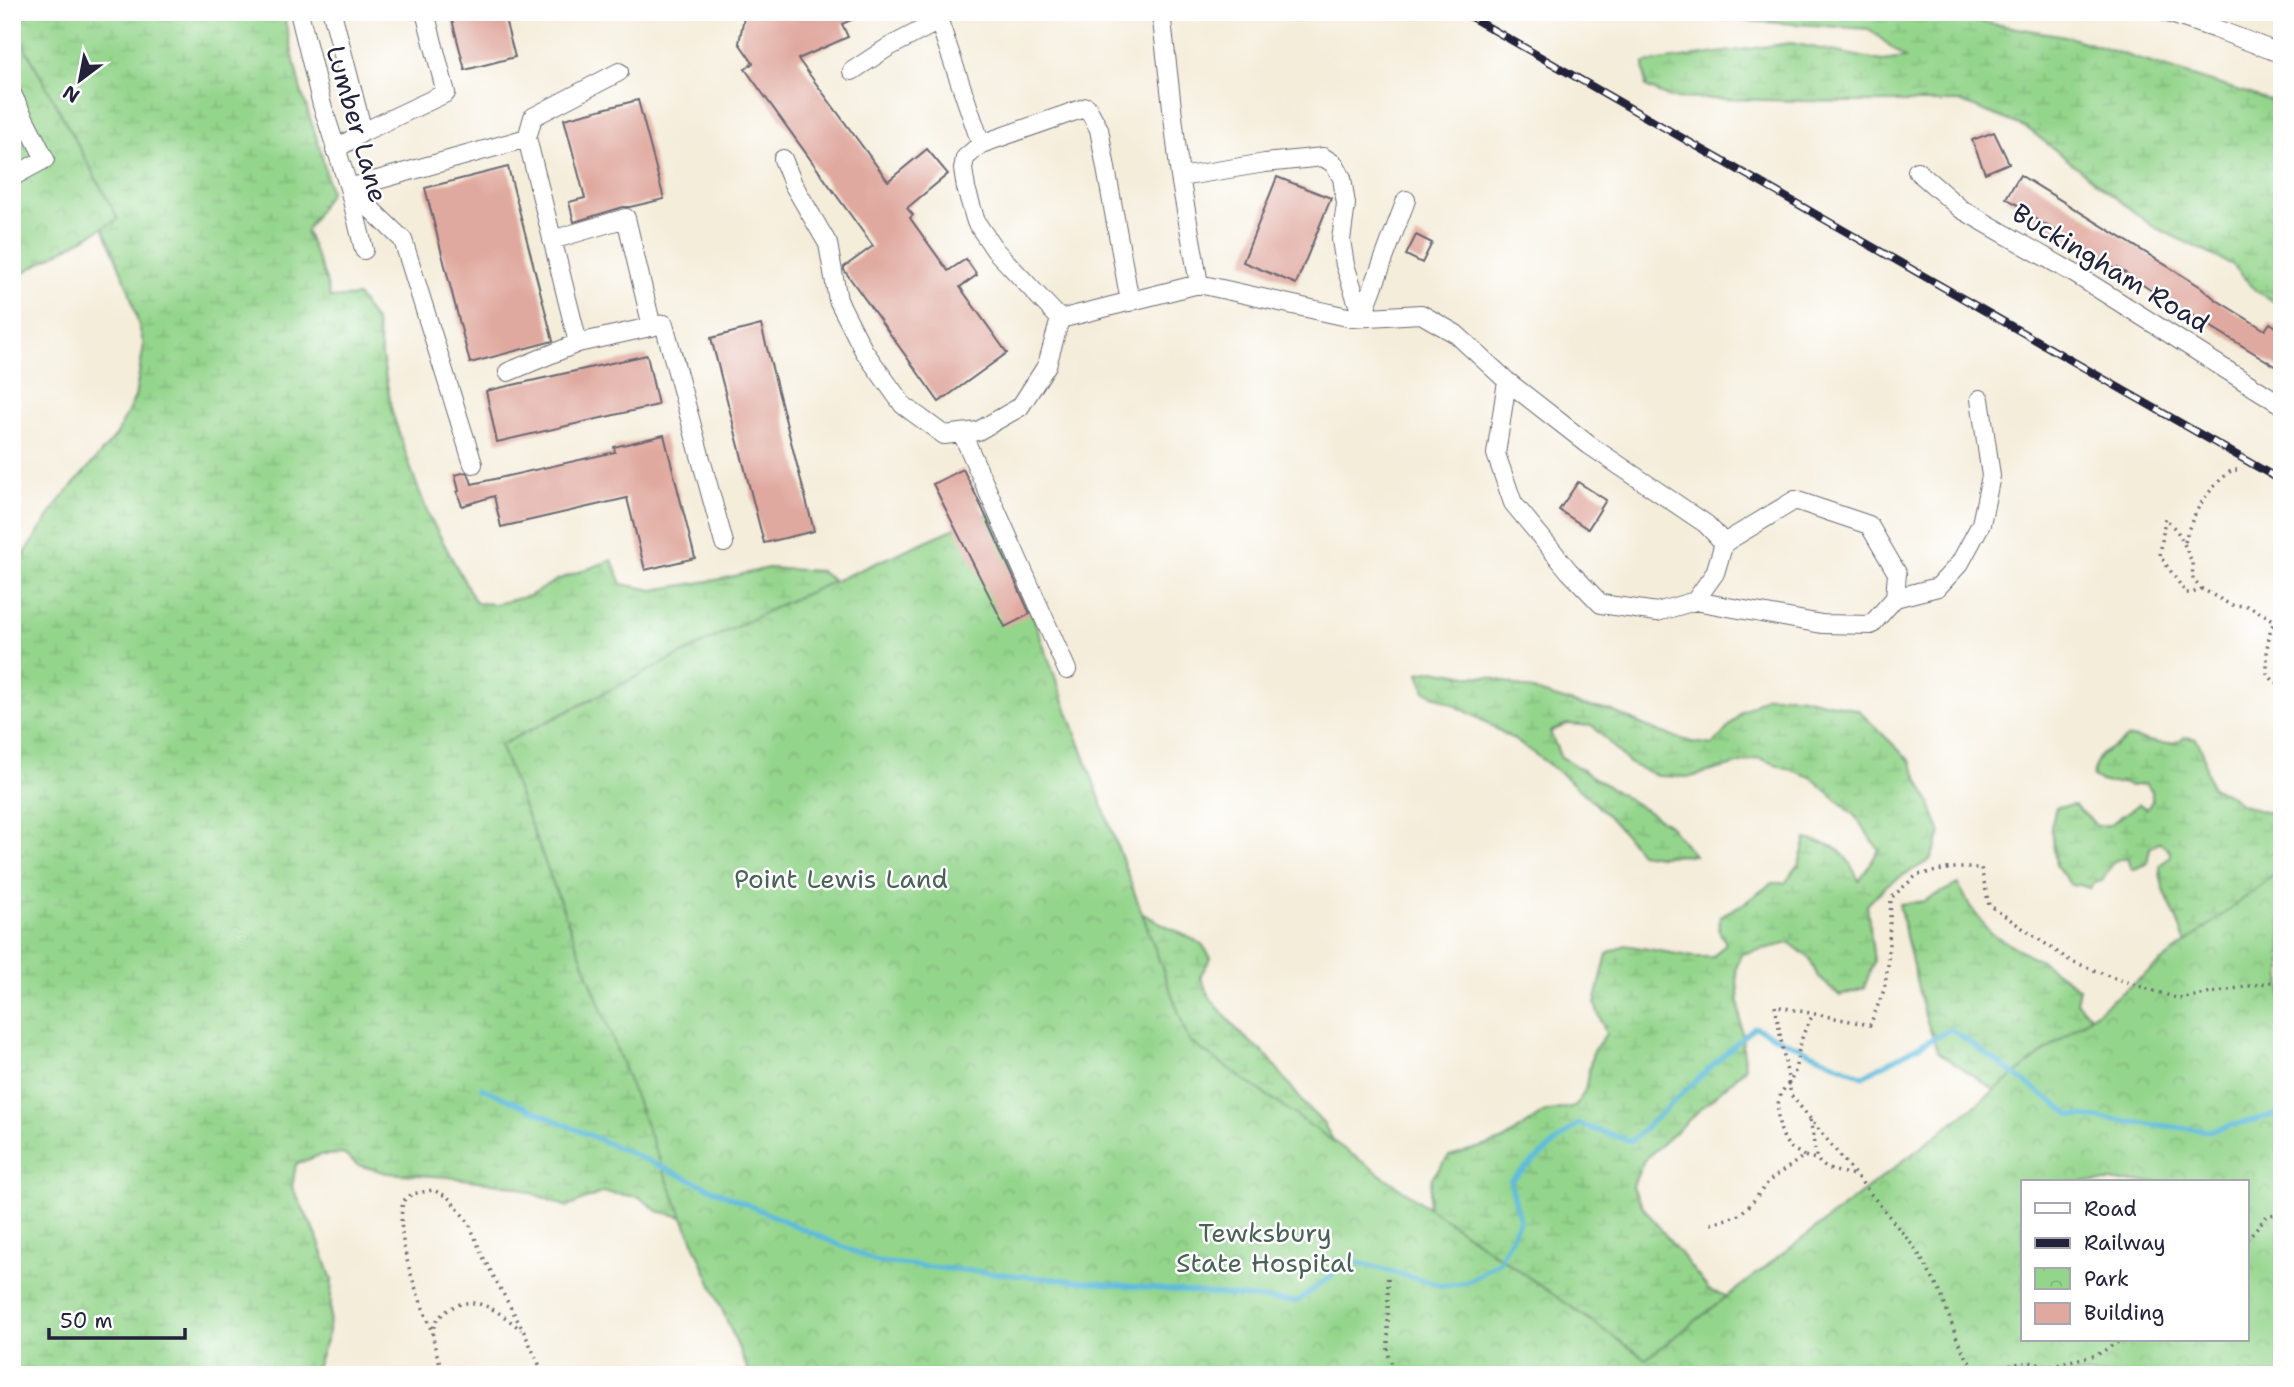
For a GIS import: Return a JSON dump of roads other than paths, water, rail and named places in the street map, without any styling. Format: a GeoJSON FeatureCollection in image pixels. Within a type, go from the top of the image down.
{"type":"FeatureCollection","features":[{"type":"Feature","properties":{"kind":"street","name":"Lumber Lane"},"geometry":{"type":"LineString","coordinates":[[299,12],[322,106],[349,188],[364,250]]}},
{"type":"Feature","properties":{"kind":"street"},"geometry":{"type":"LineString","coordinates":[[332,12],[363,132]]}},
{"type":"Feature","properties":{"kind":"street"},"geometry":{"type":"LineString","coordinates":[[335,150],[363,132],[446,93],[425,12]]}},
{"type":"Feature","properties":{"kind":"street"},"geometry":{"type":"LineString","coordinates":[[1161,12],[1180,177],[1199,284]]}},
{"type":"Feature","properties":{"kind":"street"},"geometry":{"type":"LineString","coordinates":[[2165,12],[2282,54]]}},
{"type":"Feature","properties":{"kind":"street"},"geometry":{"type":"LineString","coordinates":[[852,71],[942,17],[981,144]]}},
{"type":"Feature","properties":{"kind":"street"},"geometry":{"type":"LineString","coordinates":[[578,343],[527,138],[533,117],[619,72]]}},
{"type":"Feature","properties":{"kind":"street"},"geometry":{"type":"LineString","coordinates":[[12,94],[18,118],[45,159],[12,177]]}},
{"type":"Feature","properties":{"kind":"street"},"geometry":{"type":"LineString","coordinates":[[1060,319],[995,250],[976,222],[963,169],[965,158],[981,144],[1087,107],[1099,129],[1130,302]]}},
{"type":"Feature","properties":{"kind":"street"},"geometry":{"type":"LineString","coordinates":[[349,188],[527,138]]}},
{"type":"Feature","properties":{"kind":"street"},"geometry":{"type":"LineString","coordinates":[[1180,177],[1265,163],[1324,158],[1334,164],[1342,178],[1346,204],[1341,240],[1345,265],[1362,317]]}},
{"type":"Feature","properties":{"kind":"street"},"geometry":{"type":"LineString","coordinates":[[783,159],[793,184],[828,244],[838,300],[864,351],[903,405],[944,435],[978,431],[1020,407],[1047,365],[1060,319]]}},
{"type":"Feature","properties":{"kind":"street","name":"Buckingham Road"},"geometry":{"type":"LineString","coordinates":[[1917,171],[1961,209],[2075,274],[2282,405]]}},
{"type":"Feature","properties":{"kind":"street"},"geometry":{"type":"LineString","coordinates":[[349,188],[403,240],[473,464]]}},
{"type":"Feature","properties":{"kind":"street"},"geometry":{"type":"LineString","coordinates":[[1362,317],[1406,200]]}},
{"type":"Feature","properties":{"kind":"street"},"geometry":{"type":"LineString","coordinates":[[552,240],[626,218],[652,327]]}},
{"type":"Feature","properties":{"kind":"street"},"geometry":{"type":"LineString","coordinates":[[1060,319],[1199,284],[1352,318],[1422,314],[1456,334],[1507,381],[1589,445],[1706,524],[1724,543]]}},
{"type":"Feature","properties":{"kind":"street"},"geometry":{"type":"LineString","coordinates":[[508,372],[578,343],[664,324],[724,543]]}},
{"type":"Feature","properties":{"kind":"street"},"geometry":{"type":"LineString","coordinates":[[1507,381],[1496,454],[1513,503],[1569,571],[1601,604],[1657,612],[1695,601],[1822,624],[1871,625],[1895,598],[1938,587],[1961,563],[1981,524],[1991,476],[1980,399]]}},
{"type":"Feature","properties":{"kind":"street"},"geometry":{"type":"LineString","coordinates":[[962,433],[1067,670]]}},
{"type":"Feature","properties":{"kind":"street"},"geometry":{"type":"LineString","coordinates":[[1695,601],[1715,573],[1724,543],[1795,500],[1869,525],[1897,573],[1895,598]]}},
{"type":"Feature","properties":{"kind":"waterway"},"geometry":{"type":"LineString","coordinates":[[482,1088],[878,1262],[1296,1302],[1352,1261],[1443,1286],[1468,1282],[1499,1262],[1520,1220],[1510,1181],[1578,1124],[1631,1141],[1754,1027],[1863,1076],[1951,1029],[2071,1115],[2209,1131],[2282,1113]]}},
{"type":"Feature","properties":{"kind":"railway"},"geometry":{"type":"LineString","coordinates":[[1462,12],[2282,481]]}},
{"type":"Feature","properties":{"kind":"park label","name":"Point Lewis Land"},"geometry":{"type":"Point","coordinates":[841,879]}},
{"type":"Feature","properties":{"kind":"park label","name":"Tewksbury State Hospital"},"geometry":{"type":"Point","coordinates":[1265,1248]}}]}
